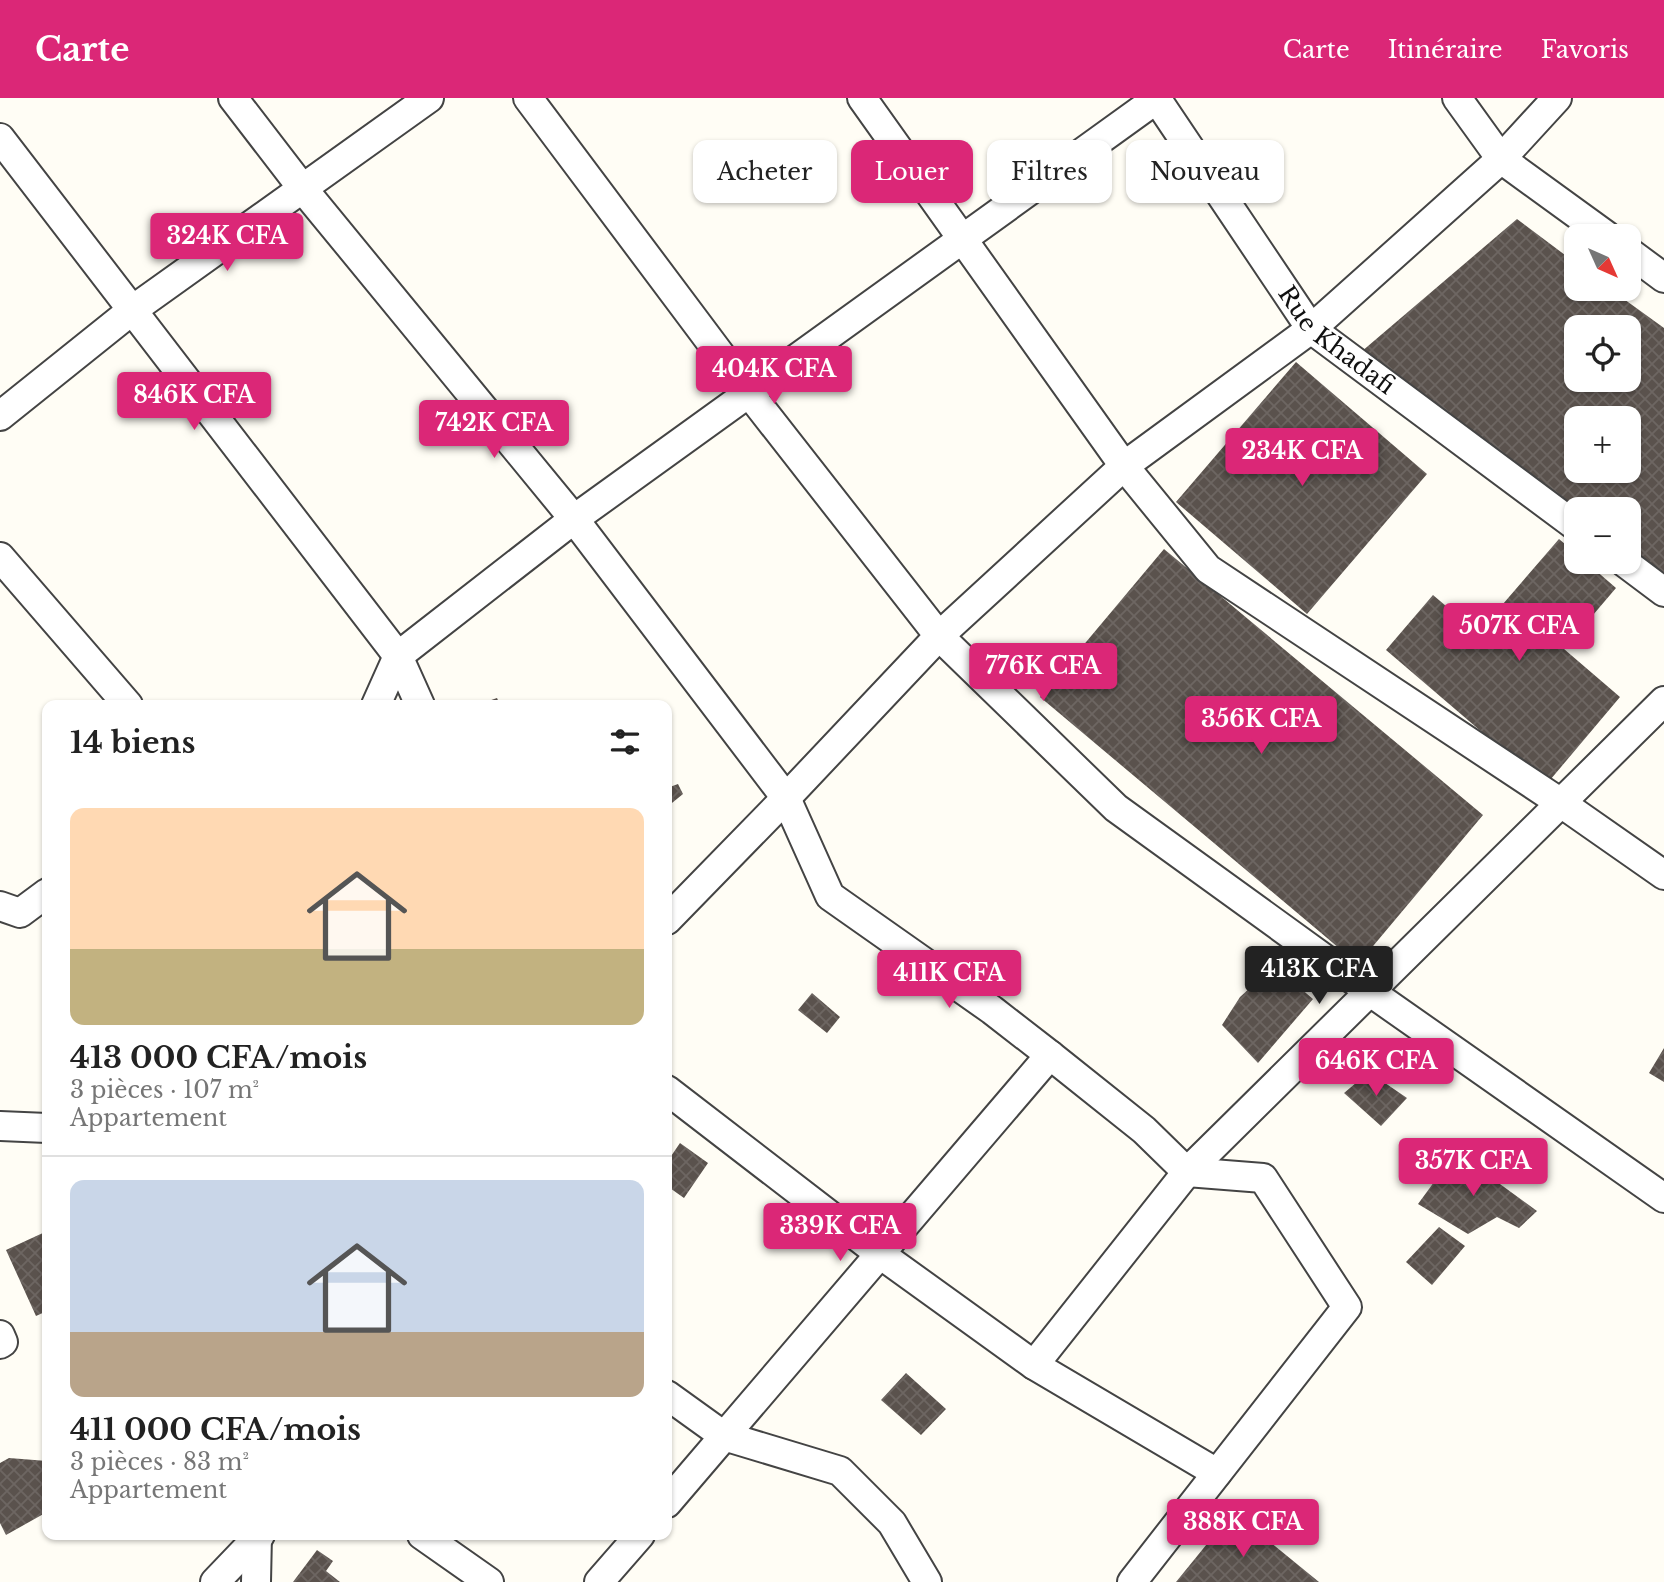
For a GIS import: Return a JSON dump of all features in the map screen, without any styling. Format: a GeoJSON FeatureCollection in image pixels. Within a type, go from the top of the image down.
{"type":"FeatureCollection","features":[{"type":"Feature","properties":{"kind":"street"},"geometry":{"type":"LineString","coordinates":[[233,98],[303,189],[574,519],[786,798],[830,896],[992,1010],[1144,1130],[1187,1172],[1263,1178],[1347,1307],[1132,1582]]}},
{"type":"Feature","properties":{"kind":"street"},"geometry":{"type":"LineString","coordinates":[[0,416],[131,311],[429,98]]}},
{"type":"Feature","properties":{"kind":"street"},"geometry":{"type":"LineString","coordinates":[[528,98],[749,393],[939,636],[1116,808],[1369,991],[1664,1198]]}},
{"type":"Feature","properties":{"kind":"street"},"geometry":{"type":"LineString","coordinates":[[862,98],[1124,467],[1208,569],[1561,803],[1664,875]]}},
{"type":"Feature","properties":{"kind":"street"},"geometry":{"type":"LineString","coordinates":[[378,700],[398,656],[574,519],[1157,98]]}},
{"type":"Feature","properties":{"kind":"street","name":"Rue Khadafi"},"geometry":{"type":"LineString","coordinates":[[1157,98],[1311,329],[1564,517]]}},
{"type":"Feature","properties":{"kind":"street"},"geometry":{"type":"LineString","coordinates":[[1457,98],[1501,159],[1590,224]]}},
{"type":"Feature","properties":{"kind":"street"},"geometry":{"type":"LineString","coordinates":[[672,915],[939,636],[1124,467],[1311,329],[1501,159],[1557,98]]}},
{"type":"Feature","properties":{"kind":"street"},"geometry":{"type":"LineString","coordinates":[[0,138],[398,656],[418,700]]}},
{"type":"Feature","properties":{"kind":"street"},"geometry":{"type":"LineString","coordinates":[[1642,262],[1664,278]]}},
{"type":"Feature","properties":{"kind":"street"},"geometry":{"type":"LineString","coordinates":[[0,557],[124,700]]}},
{"type":"Feature","properties":{"kind":"street"},"geometry":{"type":"LineString","coordinates":[[1640,574],[1664,592]]}},
{"type":"Feature","properties":{"kind":"street"},"geometry":{"type":"LineString","coordinates":[[1034,1364],[1187,1172],[1664,701]]}},
{"type":"Feature","properties":{"kind":"street"},"geometry":{"type":"LineString","coordinates":[[0,906],[20,913],[42,897]]}},
{"type":"Feature","properties":{"kind":"street"},"geometry":{"type":"LineString","coordinates":[[672,1497],[1050,1055]]}},
{"type":"Feature","properties":{"kind":"street"},"geometry":{"type":"LineString","coordinates":[[672,1094],[880,1254],[1034,1364],[1217,1473]]}},
{"type":"Feature","properties":{"kind":"street"},"geometry":{"type":"LineString","coordinates":[[0,1126],[42,1128]]}},
{"type":"Feature","properties":{"kind":"street"},"geometry":{"type":"LineString","coordinates":[[0,1335],[3,1342],[0,1344]]}},
{"type":"Feature","properties":{"kind":"street"},"geometry":{"type":"LineString","coordinates":[[672,1399],[724,1436],[840,1471],[892,1523],[927,1582]]}},
{"type":"Feature","properties":{"kind":"street"},"geometry":{"type":"LineString","coordinates":[[215,1582],[254,1540]]}},
{"type":"Feature","properties":{"kind":"street"},"geometry":{"type":"LineString","coordinates":[[256,1582],[258,1540]]}},
{"type":"Feature","properties":{"kind":"street"},"geometry":{"type":"LineString","coordinates":[[429,1540],[489,1582]]}},
{"type":"Feature","properties":{"kind":"street"},"geometry":{"type":"LineString","coordinates":[[599,1582],[636,1540]]}},
{"type":"Feature","properties":{"kind":"building"},"geometry":{"type":"Polygon","coordinates":[[[1517,219],[1564,254],[1564,301],[1627,301],[1664,328],[1664,573],[1641,557],[1641,497],[1564,497],[1564,500],[1361,352],[1517,219]]]}},
{"type":"Feature","properties":{"kind":"building"},"geometry":{"type":"Polygon","coordinates":[[[1296,362],[1427,474],[1307,614],[1176,502],[1296,362]]]}},
{"type":"Feature","properties":{"kind":"building"},"geometry":{"type":"Polygon","coordinates":[[[1559,539],[1564,543],[1564,574],[1600,574],[1616,588],[1564,649],[1620,697],[1545,786],[1386,650],[1433,595],[1478,633],[1559,539]]]}},
{"type":"Feature","properties":{"kind":"building"},"geometry":{"type":"Polygon","coordinates":[[[1164,549],[1483,815],[1358,964],[1040,697],[1164,549]]]}},
{"type":"Feature","properties":{"kind":"building"},"geometry":{"type":"Polygon","coordinates":[[[678,784],[683,794],[672,803],[672,786],[678,784]]]}},
{"type":"Feature","properties":{"kind":"building"},"geometry":{"type":"Polygon","coordinates":[[[1274,966],[1313,999],[1258,1063],[1222,1025],[1240,997],[1274,966]]]}},
{"type":"Feature","properties":{"kind":"building"},"geometry":{"type":"Polygon","coordinates":[[[812,993],[840,1017],[827,1033],[798,1010],[812,993]]]}},
{"type":"Feature","properties":{"kind":"building"},"geometry":{"type":"Polygon","coordinates":[[[1664,1048],[1664,1082],[1649,1073],[1664,1048]]]}},
{"type":"Feature","properties":{"kind":"building"},"geometry":{"type":"Polygon","coordinates":[[[1369,1072],[1407,1098],[1381,1126],[1344,1093],[1369,1072]]]}},
{"type":"Feature","properties":{"kind":"building"},"geometry":{"type":"Polygon","coordinates":[[[680,1143],[708,1163],[684,1198],[672,1190],[672,1155],[680,1143]]]}},
{"type":"Feature","properties":{"kind":"building"},"geometry":{"type":"Polygon","coordinates":[[[1456,1152],[1537,1211],[1519,1228],[1497,1217],[1468,1234],[1418,1204],[1456,1152]]]}},
{"type":"Feature","properties":{"kind":"building"},"geometry":{"type":"Polygon","coordinates":[[[1439,1227],[1465,1246],[1432,1285],[1406,1262],[1439,1227]]]}},
{"type":"Feature","properties":{"kind":"building"},"geometry":{"type":"Polygon","coordinates":[[[42,1233],[42,1313],[36,1316],[6,1250],[42,1233]]]}},
{"type":"Feature","properties":{"kind":"building"},"geometry":{"type":"Polygon","coordinates":[[[906,1373],[946,1409],[921,1435],[881,1400],[906,1373]]]}},
{"type":"Feature","properties":{"kind":"building"},"geometry":{"type":"Polygon","coordinates":[[[9,1458],[42,1461],[42,1515],[6,1535],[0,1523],[0,1463],[9,1458]]]}},
{"type":"Feature","properties":{"kind":"building"},"geometry":{"type":"Polygon","coordinates":[[[1233,1512],[1319,1582],[1176,1582],[1233,1512]]]}},
{"type":"Feature","properties":{"kind":"building"},"geometry":{"type":"Polygon","coordinates":[[[317,1550],[333,1561],[326,1571],[340,1582],[293,1582],[317,1550]]]}}]}
